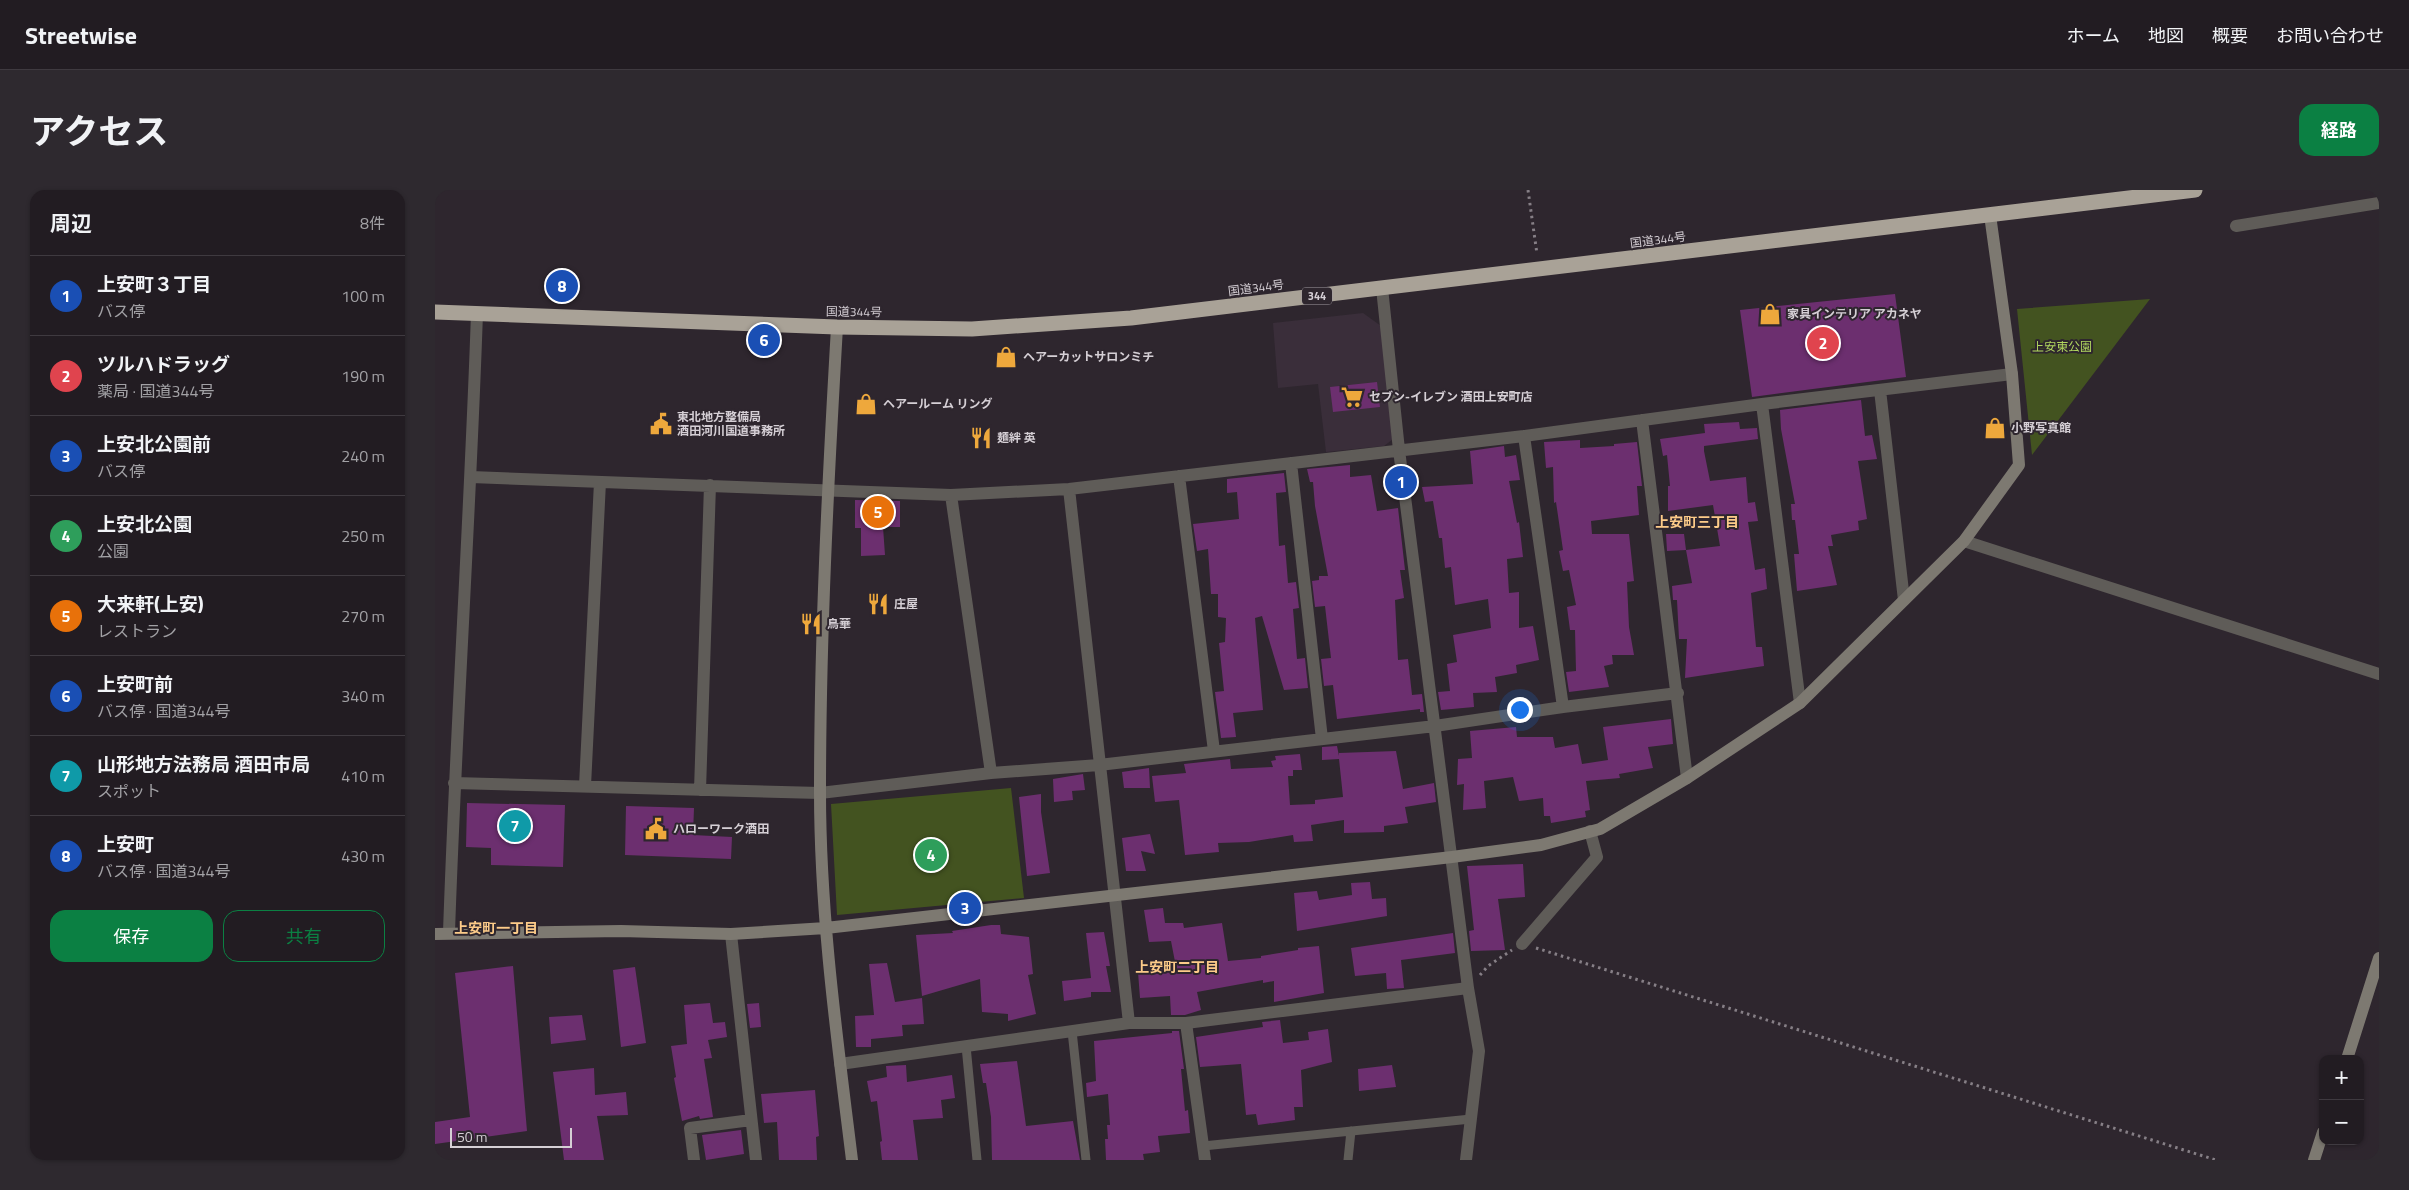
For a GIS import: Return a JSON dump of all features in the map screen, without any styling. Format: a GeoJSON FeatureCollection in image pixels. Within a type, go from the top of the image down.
{"type":"FeatureCollection","features":[{"type":"Feature","properties":{"kind":"highway","name":"国道344号"},"geometry":{"type":"LineString","coordinates":[[435,312],[837,327],[971,329],[1044,325],[1131,318],[2195,190]]}},
{"type":"Feature","properties":{"kind":"street"},"geometry":{"type":"LineString","coordinates":[[2236,226],[2379,203]]}},
{"type":"Feature","properties":{"kind":"street"},"geometry":{"type":"LineString","coordinates":[[435,934],[449,932],[731,934],[826,928],[1452,857],[1541,845],[1600,829],[1687,778],[1800,703],[1964,541],[2019,465],[2012,374],[1990,215]]}},
{"type":"Feature","properties":{"kind":"street"},"geometry":{"type":"LineString","coordinates":[[1383,288],[1399,450],[1468,988],[1479,1051],[1466,1160]]}},
{"type":"Feature","properties":{"kind":"street"},"geometry":{"type":"LineString","coordinates":[[449,932],[454,783],[471,477],[477,313]]}},
{"type":"Feature","properties":{"kind":"street"},"geometry":{"type":"LineString","coordinates":[[837,327],[828,490],[820,793],[826,928],[852,1160]]}},
{"type":"Feature","properties":{"kind":"street"},"geometry":{"type":"LineString","coordinates":[[471,477],[951,495],[1069,489],[1524,436],[1762,404],[2012,374]]}},
{"type":"Feature","properties":{"kind":"street"},"geometry":{"type":"LineString","coordinates":[[1880,390],[1904,600]]}},
{"type":"Feature","properties":{"kind":"street"},"geometry":{"type":"LineString","coordinates":[[1762,404],[1800,703]]}},
{"type":"Feature","properties":{"kind":"street"},"geometry":{"type":"LineString","coordinates":[[1642,420],[1678,693],[1687,778]]}},
{"type":"Feature","properties":{"kind":"street"},"geometry":{"type":"LineString","coordinates":[[1524,436],[1563,707]]}},
{"type":"Feature","properties":{"kind":"street"},"geometry":{"type":"LineString","coordinates":[[1291,463],[1322,739]]}},
{"type":"Feature","properties":{"kind":"street"},"geometry":{"type":"LineString","coordinates":[[1179,476],[1213,751]]}},
{"type":"Feature","properties":{"kind":"street"},"geometry":{"type":"LineString","coordinates":[[585,786],[600,482]]}},
{"type":"Feature","properties":{"kind":"street"},"geometry":{"type":"LineString","coordinates":[[700,790],[710,485]]}},
{"type":"Feature","properties":{"kind":"street"},"geometry":{"type":"LineString","coordinates":[[1069,489],[1129,1023]]}},
{"type":"Feature","properties":{"kind":"street"},"geometry":{"type":"LineString","coordinates":[[951,495],[991,774]]}},
{"type":"Feature","properties":{"kind":"street"},"geometry":{"type":"LineString","coordinates":[[1964,541],[2379,674]]}},
{"type":"Feature","properties":{"kind":"street"},"geometry":{"type":"LineString","coordinates":[[454,783],[820,793],[991,774],[1099,765],[1435,726],[1563,707],[1678,693]]}},
{"type":"Feature","properties":{"kind":"street"},"geometry":{"type":"LineString","coordinates":[[1522,944],[1597,857],[1590,831]]}},
{"type":"Feature","properties":{"kind":"street"},"geometry":{"type":"LineString","coordinates":[[731,934],[756,1160]]}},
{"type":"Feature","properties":{"kind":"street"},"geometry":{"type":"LineString","coordinates":[[2348,1055],[2379,958]]}},
{"type":"Feature","properties":{"kind":"street"},"geometry":{"type":"LineString","coordinates":[[840,1064],[1129,1023],[1186,1023],[1468,988]]}},
{"type":"Feature","properties":{"kind":"street"},"geometry":{"type":"LineString","coordinates":[[1186,1023],[1205,1160]]}},
{"type":"Feature","properties":{"kind":"street"},"geometry":{"type":"LineString","coordinates":[[694,1160],[691,1128],[751,1120]]}},
{"type":"Feature","properties":{"kind":"street"},"geometry":{"type":"LineString","coordinates":[[2314,1160],[2319,1144]]}},
{"type":"Feature","properties":{"kind":"lane"},"geometry":{"type":"LineString","coordinates":[[1072,1031],[1086,1160]]}},
{"type":"Feature","properties":{"kind":"lane"},"geometry":{"type":"LineString","coordinates":[[966,1046],[977,1160]]}},
{"type":"Feature","properties":{"kind":"lane"},"geometry":{"type":"LineString","coordinates":[[1203,1146],[1471,1119]]}},
{"type":"Feature","properties":{"kind":"lane"},"geometry":{"type":"LineString","coordinates":[[1348,1160],[1351,1131]]}},
{"type":"Feature","properties":{"kind":"path"},"geometry":{"type":"LineString","coordinates":[[1528,190],[1539,270]]}},
{"type":"Feature","properties":{"kind":"path"},"geometry":{"type":"LineString","coordinates":[[1468,988],[1488,966],[1522,944],[2216,1160]]}},
{"type":"Feature","properties":{"kind":"shaded area"},"geometry":{"type":"Polygon","coordinates":[[[1363,313],[1381,326],[1393,439],[1384,446],[1326,452],[1318,384],[1278,388],[1273,323],[1363,313]]]}},
{"type":"Feature","properties":{"kind":"green space","name":"上安東公園"},"geometry":{"type":"Polygon","coordinates":[[[2150,299],[2032,455],[2017,309],[2150,299]]]}},
{"type":"Feature","properties":{"kind":"green space"},"geometry":{"type":"Polygon","coordinates":[[[1011,788],[1024,898],[837,915],[831,804],[1011,788]]]}},
{"type":"Feature","properties":{"kind":"building"},"geometry":{"type":"Polygon","coordinates":[[[1895,294],[1906,377],[1752,397],[1740,310],[1895,294]]]}},
{"type":"Feature","properties":{"kind":"building"},"geometry":{"type":"Polygon","coordinates":[[[1377,382],[1380,407],[1333,412],[1330,387],[1377,382]]]}},
{"type":"Feature","properties":{"kind":"building"},"geometry":{"type":"Polygon","coordinates":[[[1861,400],[1865,436],[1872,435],[1877,459],[1858,461],[1867,519],[1858,521],[1859,530],[1831,535],[1833,546],[1828,546],[1837,585],[1797,591],[1794,554],[1799,554],[1795,520],[1792,520],[1791,504],[1795,504],[1781,429],[1780,410],[1861,400]]]}},
{"type":"Feature","properties":{"kind":"building"},"geometry":{"type":"Polygon","coordinates":[[[1739,422],[1740,429],[1757,428],[1758,439],[1704,446],[1704,451],[1710,481],[1746,477],[1748,503],[1755,502],[1758,521],[1748,522],[1755,570],[1765,568],[1767,589],[1751,593],[1756,647],[1762,647],[1764,666],[1685,678],[1687,639],[1679,639],[1677,600],[1673,600],[1672,586],[1692,583],[1686,550],[1720,546],[1713,505],[1668,511],[1668,486],[1670,486],[1667,455],[1663,456],[1660,439],[1705,433],[1704,424],[1739,422]]]}},
{"type":"Feature","properties":{"kind":"building"},"geometry":{"type":"Polygon","coordinates":[[[1580,440],[1580,448],[1614,446],[1614,444],[1637,442],[1642,486],[1637,486],[1639,515],[1591,521],[1592,534],[1629,534],[1634,581],[1627,582],[1629,627],[1634,655],[1612,655],[1613,664],[1604,666],[1609,687],[1569,692],[1566,672],[1576,671],[1575,630],[1570,630],[1567,607],[1576,605],[1569,570],[1563,571],[1559,551],[1563,550],[1556,502],[1554,503],[1553,467],[1546,468],[1544,442],[1580,440]]]}},
{"type":"Feature","properties":{"kind":"building"},"geometry":{"type":"Polygon","coordinates":[[[1504,446],[1505,457],[1516,455],[1520,480],[1509,481],[1517,523],[1519,522],[1523,557],[1507,559],[1509,593],[1519,592],[1519,628],[1533,626],[1539,660],[1516,665],[1517,673],[1495,677],[1497,692],[1473,693],[1474,707],[1441,710],[1438,692],[1450,691],[1447,664],[1457,662],[1453,635],[1491,628],[1488,599],[1455,605],[1451,567],[1445,568],[1442,538],[1439,538],[1433,501],[1425,502],[1422,487],[1473,484],[1470,451],[1504,446]]]}},
{"type":"Feature","properties":{"kind":"building"},"geometry":{"type":"Polygon","coordinates":[[[1350,465],[1350,477],[1371,475],[1377,511],[1398,508],[1405,570],[1400,570],[1404,598],[1395,600],[1398,660],[1408,659],[1412,695],[1422,694],[1424,712],[1420,712],[1420,709],[1337,719],[1333,685],[1324,686],[1321,659],[1331,658],[1325,606],[1315,607],[1312,581],[1319,580],[1319,576],[1328,576],[1315,506],[1313,482],[1310,482],[1307,469],[1350,465]]]}},
{"type":"Feature","properties":{"kind":"building"},"geometry":{"type":"Polygon","coordinates":[[[1284,473],[1286,492],[1276,493],[1279,546],[1285,545],[1288,583],[1296,582],[1299,608],[1293,609],[1297,659],[1305,658],[1308,688],[1284,690],[1262,616],[1255,618],[1263,710],[1233,713],[1236,737],[1221,738],[1215,692],[1224,691],[1219,643],[1225,642],[1226,618],[1218,617],[1218,594],[1211,594],[1208,549],[1197,551],[1193,524],[1239,519],[1237,492],[1227,493],[1227,479],[1284,473]]]}},
{"type":"Feature","properties":{"kind":"building"},"geometry":{"type":"Polygon","coordinates":[[[855,500],[900,501],[900,527],[883,527],[885,555],[861,556],[861,528],[855,528],[855,500]]]}},
{"type":"Feature","properties":{"kind":"building"},"geometry":{"type":"Polygon","coordinates":[[[1666,534],[1684,534],[1686,550],[1667,551],[1666,534]]]}},
{"type":"Feature","properties":{"kind":"building"},"geometry":{"type":"Polygon","coordinates":[[[1671,719],[1673,744],[1648,747],[1653,768],[1619,774],[1620,778],[1586,781],[1590,810],[1585,811],[1586,817],[1551,823],[1550,816],[1544,816],[1543,798],[1519,801],[1513,777],[1484,781],[1486,808],[1463,810],[1464,784],[1457,785],[1458,759],[1472,758],[1470,731],[1516,727],[1517,737],[1553,737],[1555,748],[1578,744],[1582,764],[1608,760],[1603,727],[1671,719]]]}},
{"type":"Feature","properties":{"kind":"building"},"geometry":{"type":"Polygon","coordinates":[[[1337,746],[1339,756],[1339,753],[1396,751],[1403,789],[1434,783],[1436,802],[1405,807],[1408,823],[1384,826],[1384,832],[1344,833],[1344,820],[1311,825],[1313,841],[1294,842],[1293,835],[1249,842],[1218,843],[1219,852],[1185,855],[1179,800],[1155,802],[1152,776],[1186,773],[1184,764],[1230,759],[1231,769],[1273,767],[1271,761],[1276,760],[1275,756],[1300,754],[1302,770],[1293,770],[1293,776],[1288,776],[1290,805],[1315,804],[1315,800],[1343,797],[1339,759],[1322,760],[1322,747],[1337,746]]]}},
{"type":"Feature","properties":{"kind":"building"},"geometry":{"type":"Polygon","coordinates":[[[1149,768],[1150,788],[1124,788],[1122,772],[1149,768]]]}},
{"type":"Feature","properties":{"kind":"building"},"geometry":{"type":"Polygon","coordinates":[[[1083,774],[1085,790],[1072,791],[1073,800],[1054,802],[1053,779],[1083,774]]]}},
{"type":"Feature","properties":{"kind":"building"},"geometry":{"type":"Polygon","coordinates":[[[1041,794],[1041,812],[1050,873],[1027,876],[1019,797],[1041,794]]]}},
{"type":"Feature","properties":{"kind":"building"},"geometry":{"type":"Polygon","coordinates":[[[467,803],[565,805],[563,867],[491,865],[491,848],[466,847],[467,803]]]}},
{"type":"Feature","properties":{"kind":"building","name":"ハローワーク酒田"},"geometry":{"type":"Polygon","coordinates":[[[626,806],[694,808],[693,835],[732,837],[731,859],[625,855],[626,806]]]}},
{"type":"Feature","properties":{"kind":"building"},"geometry":{"type":"Polygon","coordinates":[[[1150,834],[1155,854],[1141,851],[1146,871],[1126,871],[1122,838],[1150,834]]]}},
{"type":"Feature","properties":{"kind":"building"},"geometry":{"type":"Polygon","coordinates":[[[1523,864],[1525,897],[1498,899],[1505,950],[1471,951],[1469,931],[1474,930],[1467,866],[1523,864]]]}},
{"type":"Feature","properties":{"kind":"building"},"geometry":{"type":"Polygon","coordinates":[[[1370,882],[1372,899],[1386,898],[1387,916],[1297,931],[1294,893],[1317,891],[1319,900],[1352,895],[1351,883],[1370,882]]]}},
{"type":"Feature","properties":{"kind":"building"},"geometry":{"type":"Polygon","coordinates":[[[1163,908],[1165,923],[1183,923],[1184,928],[1222,923],[1228,961],[1261,958],[1261,956],[1298,950],[1298,948],[1319,946],[1324,993],[1274,1002],[1274,981],[1263,983],[1263,980],[1197,992],[1201,1010],[1185,1015],[1171,1015],[1170,996],[1140,998],[1138,972],[1176,967],[1171,941],[1149,942],[1144,910],[1163,908]]]}},
{"type":"Feature","properties":{"kind":"building"},"geometry":{"type":"Polygon","coordinates":[[[1000,925],[1001,934],[1029,937],[1033,974],[1028,975],[1036,1014],[1008,1021],[1008,1014],[982,1012],[980,979],[922,996],[916,935],[953,933],[952,931],[1000,925]]]}},
{"type":"Feature","properties":{"kind":"building"},"geometry":{"type":"Polygon","coordinates":[[[1104,932],[1110,966],[1106,966],[1111,992],[1091,992],[1091,997],[1064,1001],[1062,981],[1091,978],[1086,933],[1104,932]]]}},
{"type":"Feature","properties":{"kind":"building"},"geometry":{"type":"Polygon","coordinates":[[[1453,933],[1455,953],[1401,960],[1404,988],[1387,989],[1386,973],[1355,976],[1351,948],[1453,933]]]}},
{"type":"Feature","properties":{"kind":"building"},"geometry":{"type":"Polygon","coordinates":[[[887,963],[895,1002],[922,998],[924,1024],[902,1025],[903,1036],[871,1039],[871,1047],[856,1047],[855,1016],[874,1015],[869,964],[887,963]]]}},
{"type":"Feature","properties":{"kind":"building"},"geometry":{"type":"Polygon","coordinates":[[[513,966],[527,1131],[435,1144],[435,1122],[470,1117],[455,973],[513,966]]]}},
{"type":"Feature","properties":{"kind":"building"},"geometry":{"type":"Polygon","coordinates":[[[635,967],[646,1043],[621,1047],[613,970],[635,967]]]}},
{"type":"Feature","properties":{"kind":"building"},"geometry":{"type":"Polygon","coordinates":[[[710,1003],[713,1023],[725,1022],[727,1037],[708,1040],[712,1058],[704,1059],[713,1117],[700,1119],[699,1116],[682,1121],[674,1078],[676,1077],[671,1046],[687,1044],[684,1005],[710,1003]]]}},
{"type":"Feature","properties":{"kind":"building"},"geometry":{"type":"Polygon","coordinates":[[[759,1003],[761,1027],[750,1028],[747,1004],[759,1003]]]}},
{"type":"Feature","properties":{"kind":"building"},"geometry":{"type":"Polygon","coordinates":[[[582,1015],[586,1040],[551,1044],[549,1017],[582,1015]]]}},
{"type":"Feature","properties":{"kind":"building"},"geometry":{"type":"Polygon","coordinates":[[[1280,1020],[1283,1043],[1309,1040],[1308,1032],[1328,1029],[1332,1062],[1301,1070],[1303,1107],[1294,1107],[1295,1120],[1258,1125],[1256,1114],[1246,1115],[1241,1064],[1200,1067],[1196,1037],[1263,1027],[1262,1022],[1280,1020]]]}},
{"type":"Feature","properties":{"kind":"building"},"geometry":{"type":"Polygon","coordinates":[[[1172,1031],[1179,1031],[1184,1069],[1181,1069],[1185,1111],[1188,1110],[1190,1133],[1158,1136],[1160,1152],[1143,1154],[1144,1160],[1106,1160],[1105,1139],[1108,1139],[1107,1125],[1110,1125],[1108,1094],[1087,1097],[1086,1083],[1096,1081],[1094,1041],[1172,1033],[1172,1031]]]}},
{"type":"Feature","properties":{"kind":"building"},"geometry":{"type":"Polygon","coordinates":[[[1017,1061],[1026,1126],[1073,1121],[1080,1160],[992,1160],[991,1117],[986,1083],[983,1083],[980,1064],[1017,1061]]]}},
{"type":"Feature","properties":{"kind":"building"},"geometry":{"type":"Polygon","coordinates":[[[906,1065],[907,1082],[952,1075],[955,1098],[941,1100],[943,1118],[913,1120],[918,1160],[882,1160],[880,1142],[882,1141],[877,1101],[871,1102],[867,1081],[887,1077],[886,1066],[906,1065]]]}},
{"type":"Feature","properties":{"kind":"building"},"geometry":{"type":"Polygon","coordinates":[[[1392,1065],[1396,1087],[1359,1091],[1358,1069],[1392,1065]]]}},
{"type":"Feature","properties":{"kind":"building"},"geometry":{"type":"Polygon","coordinates":[[[594,1068],[595,1095],[626,1092],[628,1115],[597,1116],[604,1160],[564,1160],[553,1072],[594,1068]]]}},
{"type":"Feature","properties":{"kind":"building"},"geometry":{"type":"Polygon","coordinates":[[[815,1090],[819,1136],[816,1137],[817,1160],[779,1160],[777,1122],[764,1123],[761,1094],[815,1090]]]}},
{"type":"Feature","properties":{"kind":"building"},"geometry":{"type":"Polygon","coordinates":[[[741,1130],[744,1154],[706,1160],[702,1135],[741,1130]]]}},
{"type":"Feature","properties":{"kind":"place","name":"上安町"},"geometry":{"type":"Point","coordinates":[562,286]}},
{"type":"Feature","properties":{"kind":"place","name":"家具インテリア アカネヤ"},"geometry":{"type":"Point","coordinates":[1770,314]}},
{"type":"Feature","properties":{"kind":"place","name":"上安町前"},"geometry":{"type":"Point","coordinates":[764,340]}},
{"type":"Feature","properties":{"kind":"place","name":"ツルハドラッグ"},"geometry":{"type":"Point","coordinates":[1823,343]}},
{"type":"Feature","properties":{"kind":"place","name":"ヘアーカットサロンミチ"},"geometry":{"type":"Point","coordinates":[1006,357]}},
{"type":"Feature","properties":{"kind":"place","name":"セブン-イレブン 酒田上安町店"},"geometry":{"type":"Point","coordinates":[1352,397]}},
{"type":"Feature","properties":{"kind":"place","name":"ヘアールーム リング"},"geometry":{"type":"Point","coordinates":[866,404]}},
{"type":"Feature","properties":{"kind":"place","name":"東北地方整備局 酒田河川国道事務所"},"geometry":{"type":"Point","coordinates":[661,424]}},
{"type":"Feature","properties":{"kind":"place","name":"小野写真館"},"geometry":{"type":"Point","coordinates":[1995,428]}},
{"type":"Feature","properties":{"kind":"place","name":"麺絆 英"},"geometry":{"type":"Point","coordinates":[981,438]}},
{"type":"Feature","properties":{"kind":"place","name":"上安町３丁目"},"geometry":{"type":"Point","coordinates":[1401,482]}},
{"type":"Feature","properties":{"kind":"place","name":"大来軒(上安)"},"geometry":{"type":"Point","coordinates":[878,512]}},
{"type":"Feature","properties":{"kind":"place","name":"庄屋"},"geometry":{"type":"Point","coordinates":[878,604]}},
{"type":"Feature","properties":{"kind":"place","name":"鳥華"},"geometry":{"type":"Point","coordinates":[811,624]}},
{"type":"Feature","properties":{"kind":"place","name":"山形地方法務局 酒田市局"},"geometry":{"type":"Point","coordinates":[515,826]}},
{"type":"Feature","properties":{"kind":"place","name":"ハローワーク酒田"},"geometry":{"type":"Point","coordinates":[656,829]}},
{"type":"Feature","properties":{"kind":"place","name":"上安北公園"},"geometry":{"type":"Point","coordinates":[931,855]}},
{"type":"Feature","properties":{"kind":"place","name":"上安北公園前"},"geometry":{"type":"Point","coordinates":[965,908]}},
{"type":"Feature","properties":{"kind":"district","name":"上安町三丁目"},"geometry":{"type":"Point","coordinates":[1697,522]}},
{"type":"Feature","properties":{"kind":"district","name":"上安町一丁目"},"geometry":{"type":"Point","coordinates":[496,928]}},
{"type":"Feature","properties":{"kind":"district","name":"上安町二丁目"},"geometry":{"type":"Point","coordinates":[1177,967]}}]}
